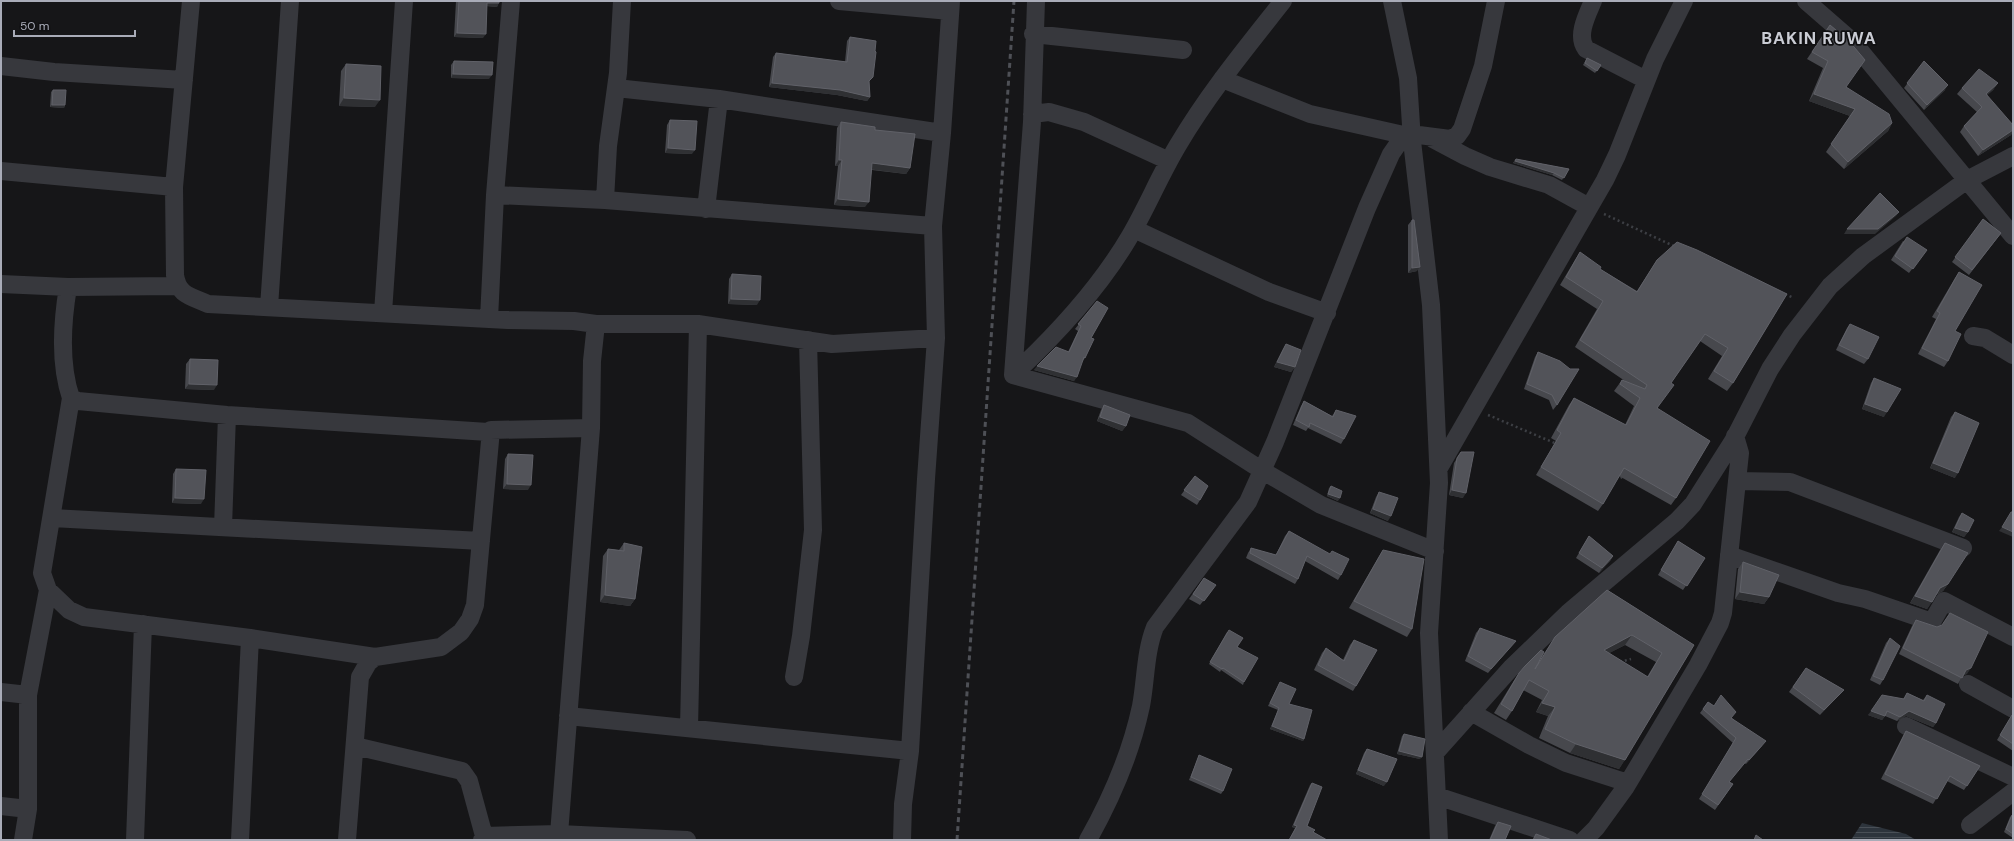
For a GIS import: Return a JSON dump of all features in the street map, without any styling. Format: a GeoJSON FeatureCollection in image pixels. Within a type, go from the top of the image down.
{"type":"FeatureCollection","features":[{"type":"Feature","properties":{"kind":"street"},"geometry":{"type":"LineString","coordinates":[[191,1],[174,187],[175,275],[177,286],[186,294],[208,304],[488,319],[574,321],[596,324],[698,324],[832,344],[936,338]]}},
{"type":"Feature","properties":{"kind":"street"},"geometry":{"type":"LineString","coordinates":[[269,307],[290,1]]}},
{"type":"Feature","properties":{"kind":"street"},"geometry":{"type":"LineString","coordinates":[[383,313],[404,1]]}},
{"type":"Feature","properties":{"kind":"street"},"geometry":{"type":"LineString","coordinates":[[488,319],[495,196],[511,1]]}},
{"type":"Feature","properties":{"kind":"street"},"geometry":{"type":"LineString","coordinates":[[604,200],[608,146],[616,88],[622,1]]}},
{"type":"Feature","properties":{"kind":"street"},"geometry":{"type":"LineString","coordinates":[[838,1],[951,6],[942,133],[933,226],[936,338],[910,751],[903,804],[902,840]]}},
{"type":"Feature","properties":{"kind":"street"},"geometry":{"type":"LineString","coordinates":[[1013,375],[1032,114],[1033,34],[1036,1]]}},
{"type":"Feature","properties":{"kind":"street"},"geometry":{"type":"LineString","coordinates":[[1013,375],[1042,349],[1069,320],[1106,271],[1134,229],[1169,161],[1209,96],[1283,1]]}},
{"type":"Feature","properties":{"kind":"street"},"geometry":{"type":"LineString","coordinates":[[1392,1],[1408,78],[1410,135],[1432,304],[1439,468],[1429,633],[1439,840]]}},
{"type":"Feature","properties":{"kind":"street"},"geometry":{"type":"LineString","coordinates":[[1222,79],[1310,114],[1410,135],[1450,139],[1457,136],[1462,129],[1483,66],[1496,1]]}},
{"type":"Feature","properties":{"kind":"street"},"geometry":{"type":"LineString","coordinates":[[1593,1],[1581,36],[1582,44],[1586,49],[1646,80]]}},
{"type":"Feature","properties":{"kind":"street"},"geometry":{"type":"LineString","coordinates":[[1439,468],[1617,156],[1655,59],[1684,1]]}},
{"type":"Feature","properties":{"kind":"street"},"geometry":{"type":"LineString","coordinates":[[1806,1],[1852,41],[2013,236]]}},
{"type":"Feature","properties":{"kind":"street"},"geometry":{"type":"LineString","coordinates":[[1033,34],[1183,50]]}},
{"type":"Feature","properties":{"kind":"street"},"geometry":{"type":"LineString","coordinates":[[1,66],[54,72],[184,80]]}},
{"type":"Feature","properties":{"kind":"street"},"geometry":{"type":"LineString","coordinates":[[616,88],[720,99],[942,133]]}},
{"type":"Feature","properties":{"kind":"street"},"geometry":{"type":"LineString","coordinates":[[706,209],[720,99]]}},
{"type":"Feature","properties":{"kind":"street"},"geometry":{"type":"LineString","coordinates":[[1032,114],[1049,112],[1084,122],[1169,161]]}},
{"type":"Feature","properties":{"kind":"street"},"geometry":{"type":"LineString","coordinates":[[1088,840],[1104,811],[1132,742],[1141,706],[1151,638],[1155,627],[1231,527],[1248,502],[1327,313],[1367,208],[1391,154],[1400,141],[1410,135]]}},
{"type":"Feature","properties":{"kind":"street"},"geometry":{"type":"LineString","coordinates":[[1429,136],[1465,156],[1490,167],[1549,185],[1589,207]]}},
{"type":"Feature","properties":{"kind":"street"},"geometry":{"type":"LineString","coordinates":[[1435,753],[1511,668],[1606,590],[1693,504],[1735,436],[1770,369],[1792,336],[1830,286],[1863,256],[1967,180],[2013,156]]}},
{"type":"Feature","properties":{"kind":"street"},"geometry":{"type":"LineString","coordinates":[[1,172],[174,187]]}},
{"type":"Feature","properties":{"kind":"street"},"geometry":{"type":"LineString","coordinates":[[495,196],[604,200],[933,226]]}},
{"type":"Feature","properties":{"kind":"street"},"geometry":{"type":"LineString","coordinates":[[1134,229],[1269,292],[1327,313]]}},
{"type":"Feature","properties":{"kind":"street"},"geometry":{"type":"LineString","coordinates":[[1,284],[68,288],[177,286]]}},
{"type":"Feature","properties":{"kind":"street"},"geometry":{"type":"LineString","coordinates":[[68,288],[62,322],[66,381],[70,398],[52,518],[42,572],[48,590],[69,610],[84,617],[250,638],[375,657],[441,648],[461,632],[470,619],[475,605],[491,430]]}},
{"type":"Feature","properties":{"kind":"street"},"geometry":{"type":"LineString","coordinates":[[559,834],[591,428],[592,361],[596,324]]}},
{"type":"Feature","properties":{"kind":"street"},"geometry":{"type":"LineString","coordinates":[[689,728],[698,324]]}},
{"type":"Feature","properties":{"kind":"street"},"geometry":{"type":"LineString","coordinates":[[1973,336],[1985,338],[2013,355]]}},
{"type":"Feature","properties":{"kind":"street"},"geometry":{"type":"LineString","coordinates":[[794,677],[801,636],[813,530],[808,340]]}},
{"type":"Feature","properties":{"kind":"street"},"geometry":{"type":"LineString","coordinates":[[1013,375],[1188,423],[1262,471],[1321,505],[1435,551]]}},
{"type":"Feature","properties":{"kind":"street"},"geometry":{"type":"LineString","coordinates":[[70,398],[78,401],[227,415],[488,432],[491,430],[591,428]]}},
{"type":"Feature","properties":{"kind":"street"},"geometry":{"type":"LineString","coordinates":[[223,527],[227,415]]}},
{"type":"Feature","properties":{"kind":"street"},"geometry":{"type":"LineString","coordinates":[[1584,840],[1596,828],[1628,783],[1698,648],[1720,623],[1723,613],[1740,453],[1735,436]]}},
{"type":"Feature","properties":{"kind":"street"},"geometry":{"type":"LineString","coordinates":[[1737,481],[1790,482],[1963,548]]}},
{"type":"Feature","properties":{"kind":"street"},"geometry":{"type":"LineString","coordinates":[[52,518],[481,541]]}},
{"type":"Feature","properties":{"kind":"street"},"geometry":{"type":"LineString","coordinates":[[1729,555],[1838,593],[1865,598],[1932,622],[1944,601],[2013,637]]}},
{"type":"Feature","properties":{"kind":"street"},"geometry":{"type":"LineString","coordinates":[[23,840],[28,809],[28,695],[48,590]]}},
{"type":"Feature","properties":{"kind":"street"},"geometry":{"type":"LineString","coordinates":[[135,840],[143,624]]}},
{"type":"Feature","properties":{"kind":"street"},"geometry":{"type":"LineString","coordinates":[[240,840],[250,638]]}},
{"type":"Feature","properties":{"kind":"street"},"geometry":{"type":"LineString","coordinates":[[347,840],[360,677],[368,663],[375,657]]}},
{"type":"Feature","properties":{"kind":"street"},"geometry":{"type":"LineString","coordinates":[[1968,684],[2013,709]]}},
{"type":"Feature","properties":{"kind":"street"},"geometry":{"type":"LineString","coordinates":[[1,692],[28,695]]}},
{"type":"Feature","properties":{"kind":"street"},"geometry":{"type":"LineString","coordinates":[[1471,712],[1566,763],[1628,783]]}},
{"type":"Feature","properties":{"kind":"street"},"geometry":{"type":"LineString","coordinates":[[568,716],[910,751]]}},
{"type":"Feature","properties":{"kind":"street"},"geometry":{"type":"LineString","coordinates":[[1906,726],[2013,777]]}},
{"type":"Feature","properties":{"kind":"street"},"geometry":{"type":"LineString","coordinates":[[355,746],[462,771],[469,781],[483,838],[559,834],[688,840]]}},
{"type":"Feature","properties":{"kind":"street"},"geometry":{"type":"LineString","coordinates":[[1970,825],[2013,792]]}},
{"type":"Feature","properties":{"kind":"street"},"geometry":{"type":"LineString","coordinates":[[1437,796],[1570,840]]}},
{"type":"Feature","properties":{"kind":"street"},"geometry":{"type":"LineString","coordinates":[[1,806],[28,809]]}},
{"type":"Feature","properties":{"kind":"path"},"geometry":{"type":"LineString","coordinates":[[1589,207],[1677,248]]}},
{"type":"Feature","properties":{"kind":"path"},"geometry":{"type":"LineString","coordinates":[[1781,292],[1794,298]]}},
{"type":"Feature","properties":{"kind":"path"},"geometry":{"type":"LineString","coordinates":[[1472,409],[1525,429],[1564,447]]}},
{"type":"Feature","properties":{"kind":"path"},"geometry":{"type":"LineString","coordinates":[[1610,471],[1623,478]]}},
{"type":"Feature","properties":{"kind":"path"},"geometry":{"type":"LineString","coordinates":[[1617,662],[1631,659]]}},
{"type":"Feature","properties":{"kind":"shaded area"},"geometry":{"type":"Polygon","coordinates":[[[1862,823],[1906,834],[1916,840],[1851,840],[1862,823]]]}},
{"type":"Feature","properties":{"kind":"building"},"geometry":{"type":"Polygon","coordinates":[[[459,1],[499,1],[499,3],[487,3],[486,34],[457,33],[459,1]]]}},
{"type":"Feature","properties":{"kind":"building"},"geometry":{"type":"Polygon","coordinates":[[[1830,25],[1849,41],[1865,60],[1846,87],[1889,114],[1892,123],[1848,162],[1831,144],[1855,109],[1814,94],[1828,61],[1812,52],[1830,25]]]}},
{"type":"Feature","properties":{"kind":"building"},"geometry":{"type":"Polygon","coordinates":[[[850,37],[876,41],[873,77],[869,81],[870,97],[840,90],[772,83],[776,53],[847,62],[850,37]]]}},
{"type":"Feature","properties":{"kind":"building"},"geometry":{"type":"Polygon","coordinates":[[[1587,58],[1601,65],[1597,71],[1585,63],[1587,58]]]}},
{"type":"Feature","properties":{"kind":"building"},"geometry":{"type":"Polygon","coordinates":[[[454,61],[493,62],[492,75],[453,74],[454,61]]]}},
{"type":"Feature","properties":{"kind":"building"},"geometry":{"type":"Polygon","coordinates":[[[1924,61],[1948,85],[1927,105],[1907,83],[1924,61]]]}},
{"type":"Feature","properties":{"kind":"building"},"geometry":{"type":"Polygon","coordinates":[[[346,64],[381,66],[380,100],[344,98],[346,64]]]}},
{"type":"Feature","properties":{"kind":"building"},"geometry":{"type":"Polygon","coordinates":[[[1979,69],[1998,83],[1986,94],[2013,125],[2013,130],[1983,150],[1964,126],[1982,107],[1962,88],[1979,69]]]}},
{"type":"Feature","properties":{"kind":"building"},"geometry":{"type":"Polygon","coordinates":[[[53,90],[66,90],[65,105],[52,105],[53,90]]]}},
{"type":"Feature","properties":{"kind":"building"},"geometry":{"type":"Polygon","coordinates":[[[670,120],[697,121],[695,150],[668,148],[670,120]]]}},
{"type":"Feature","properties":{"kind":"building"},"geometry":{"type":"Polygon","coordinates":[[[841,122],[875,127],[875,130],[915,134],[910,168],[872,163],[869,202],[838,199],[842,160],[839,160],[841,122]]]}},
{"type":"Feature","properties":{"kind":"building"},"geometry":{"type":"Polygon","coordinates":[[[1516,159],[1569,169],[1564,178],[1554,173],[1515,161],[1516,159]]]}},
{"type":"Feature","properties":{"kind":"building"},"geometry":{"type":"Polygon","coordinates":[[[1880,193],[1899,212],[1878,229],[1847,229],[1880,193]]]}},
{"type":"Feature","properties":{"kind":"building"},"geometry":{"type":"Polygon","coordinates":[[[1983,219],[2001,233],[1972,270],[1955,257],[1983,219]]]}},
{"type":"Feature","properties":{"kind":"building"},"geometry":{"type":"Polygon","coordinates":[[[1412,220],[1414,220],[1420,267],[1412,268],[1412,220]]]}},
{"type":"Feature","properties":{"kind":"building"},"geometry":{"type":"Polygon","coordinates":[[[1907,237],[1927,250],[1913,269],[1895,256],[1907,237]]]}},
{"type":"Feature","properties":{"kind":"building"},"geometry":{"type":"Polygon","coordinates":[[[1677,242],[1697,250],[1787,294],[1733,383],[1714,371],[1728,348],[1705,334],[1671,383],[1674,385],[1657,408],[1710,441],[1676,498],[1624,468],[1603,504],[1541,467],[1561,433],[1557,430],[1574,398],[1626,425],[1640,398],[1620,384],[1622,380],[1645,389],[1647,385],[1580,340],[1603,301],[1566,277],[1580,252],[1601,267],[1600,269],[1637,292],[1657,260],[1677,242]]]}},
{"type":"Feature","properties":{"kind":"building"},"geometry":{"type":"Polygon","coordinates":[[[1959,272],[1982,285],[1955,331],[1961,334],[1948,361],[1922,348],[1940,313],[1937,311],[1959,272]]]}},
{"type":"Feature","properties":{"kind":"building"},"geometry":{"type":"Polygon","coordinates":[[[732,274],[761,276],[760,300],[731,299],[732,274]]]}},
{"type":"Feature","properties":{"kind":"building"},"geometry":{"type":"Polygon","coordinates":[[[1097,301],[1108,308],[1091,338],[1094,339],[1085,358],[1084,357],[1077,377],[1037,366],[1056,347],[1069,352],[1081,326],[1078,324],[1097,301]]]}},
{"type":"Feature","properties":{"kind":"building"},"geometry":{"type":"Polygon","coordinates":[[[1850,324],[1879,337],[1868,359],[1839,345],[1850,324]]]}},
{"type":"Feature","properties":{"kind":"building"},"geometry":{"type":"Polygon","coordinates":[[[1286,344],[1301,350],[1295,367],[1277,362],[1286,344]]]}},
{"type":"Feature","properties":{"kind":"building"},"geometry":{"type":"Polygon","coordinates":[[[1538,352],[1560,361],[1570,369],[1579,369],[1557,405],[1552,395],[1527,384],[1538,352]]]}},
{"type":"Feature","properties":{"kind":"building"},"geometry":{"type":"Polygon","coordinates":[[[190,359],[218,360],[217,385],[189,384],[190,359]]]}},
{"type":"Feature","properties":{"kind":"building"},"geometry":{"type":"Polygon","coordinates":[[[1874,378],[1901,389],[1887,412],[1865,404],[1874,378]]]}},
{"type":"Feature","properties":{"kind":"building"},"geometry":{"type":"Polygon","coordinates":[[[1304,401],[1333,417],[1336,410],[1356,416],[1344,439],[1310,423],[1309,427],[1296,420],[1304,401]]]}},
{"type":"Feature","properties":{"kind":"building"},"geometry":{"type":"Polygon","coordinates":[[[1104,405],[1130,415],[1126,426],[1100,417],[1104,405]]]}},
{"type":"Feature","properties":{"kind":"building"},"geometry":{"type":"Polygon","coordinates":[[[1955,412],[1979,423],[1958,473],[1933,463],[1955,412]]]}},
{"type":"Feature","properties":{"kind":"building"},"geometry":{"type":"Polygon","coordinates":[[[1461,452],[1474,452],[1466,493],[1452,490],[1457,458],[1461,452]]]}},
{"type":"Feature","properties":{"kind":"building"},"geometry":{"type":"Polygon","coordinates":[[[508,454],[533,455],[531,485],[507,484],[508,454]]]}},
{"type":"Feature","properties":{"kind":"building"},"geometry":{"type":"Polygon","coordinates":[[[176,469],[206,470],[204,499],[175,498],[176,469]]]}},
{"type":"Feature","properties":{"kind":"building"},"geometry":{"type":"Polygon","coordinates":[[[1195,476],[1208,486],[1200,500],[1184,490],[1195,476]]]}},
{"type":"Feature","properties":{"kind":"building"},"geometry":{"type":"Polygon","coordinates":[[[1331,486],[1342,491],[1340,498],[1328,494],[1331,486]]]}},
{"type":"Feature","properties":{"kind":"building"},"geometry":{"type":"Polygon","coordinates":[[[1379,492],[1398,498],[1391,516],[1373,509],[1379,492]]]}},
{"type":"Feature","properties":{"kind":"building"},"geometry":{"type":"Polygon","coordinates":[[[2011,512],[2013,512],[2013,532],[2002,527],[2011,512]]]}},
{"type":"Feature","properties":{"kind":"building"},"geometry":{"type":"Polygon","coordinates":[[[1962,513],[1974,520],[1968,532],[1955,528],[1962,513]]]}},
{"type":"Feature","properties":{"kind":"building"},"geometry":{"type":"Polygon","coordinates":[[[1289,531],[1330,554],[1332,551],[1349,559],[1341,575],[1307,556],[1298,579],[1250,553],[1251,548],[1276,555],[1289,531]]]}},
{"type":"Feature","properties":{"kind":"building"},"geometry":{"type":"Polygon","coordinates":[[[1589,536],[1613,556],[1602,568],[1579,553],[1589,536]]]}},
{"type":"Feature","properties":{"kind":"building"},"geometry":{"type":"Polygon","coordinates":[[[1678,541],[1705,558],[1687,586],[1661,570],[1678,541]]]}},
{"type":"Feature","properties":{"kind":"building"},"geometry":{"type":"Polygon","coordinates":[[[624,543],[642,547],[635,599],[605,595],[608,549],[624,551],[624,543]]]}},
{"type":"Feature","properties":{"kind":"building"},"geometry":{"type":"Polygon","coordinates":[[[1945,543],[1968,553],[1948,584],[1940,588],[1932,602],[1915,596],[1945,543]]]}},
{"type":"Feature","properties":{"kind":"building"},"geometry":{"type":"Polygon","coordinates":[[[1383,550],[1424,559],[1412,629],[1354,601],[1383,550]]]}},
{"type":"Feature","properties":{"kind":"building"},"geometry":{"type":"Polygon","coordinates":[[[1743,562],[1779,575],[1769,597],[1740,592],[1743,562]]]}},
{"type":"Feature","properties":{"kind":"building"},"geometry":{"type":"Polygon","coordinates":[[[1204,578],[1216,585],[1204,601],[1193,594],[1204,578]]]}},
{"type":"Feature","properties":{"kind":"building"},"geometry":{"type":"Polygon","coordinates":[[[1607,590],[1694,645],[1625,760],[1576,744],[1545,729],[1555,707],[1542,703],[1549,691],[1529,680],[1512,711],[1501,704],[1519,673],[1541,650],[1544,652],[1535,669],[1555,637],[1607,590]],[[1632,635],[1604,650],[1648,677],[1662,653],[1632,635]]]}},
{"type":"Feature","properties":{"kind":"building"},"geometry":{"type":"Polygon","coordinates":[[[1950,613],[1988,632],[1971,668],[1966,670],[1962,678],[1903,648],[1916,620],[1937,627],[1942,625],[1950,613]]]}},
{"type":"Feature","properties":{"kind":"building"},"geometry":{"type":"Polygon","coordinates":[[[1480,628],[1516,641],[1491,669],[1468,656],[1480,628]]]}},
{"type":"Feature","properties":{"kind":"building"},"geometry":{"type":"Polygon","coordinates":[[[1229,630],[1243,638],[1237,647],[1258,658],[1244,682],[1223,668],[1222,669],[1210,662],[1229,630]]]}},
{"type":"Feature","properties":{"kind":"building"},"geometry":{"type":"Polygon","coordinates":[[[1890,638],[1900,646],[1883,680],[1873,676],[1890,638]]]}},
{"type":"Feature","properties":{"kind":"building"},"geometry":{"type":"Polygon","coordinates":[[[1354,640],[1377,650],[1356,686],[1318,665],[1326,648],[1344,661],[1354,640]]]}},
{"type":"Feature","properties":{"kind":"building"},"geometry":{"type":"Polygon","coordinates":[[[1806,668],[1844,690],[1824,710],[1793,687],[1806,668]]]}},
{"type":"Feature","properties":{"kind":"building"},"geometry":{"type":"Polygon","coordinates":[[[1280,682],[1296,689],[1289,704],[1312,710],[1304,739],[1272,726],[1279,708],[1270,703],[1280,682]]]}},
{"type":"Feature","properties":{"kind":"building"},"geometry":{"type":"Polygon","coordinates":[[[1907,693],[1924,701],[1927,695],[1945,704],[1936,723],[1909,711],[1900,717],[1887,711],[1885,716],[1871,711],[1882,695],[1904,699],[1907,693]]]}},
{"type":"Feature","properties":{"kind":"building"},"geometry":{"type":"Polygon","coordinates":[[[1721,695],[1736,712],[1731,718],[1766,741],[1749,760],[1748,759],[1729,782],[1733,784],[1718,805],[1702,794],[1736,738],[1703,709],[1708,702],[1714,706],[1721,695]]]}},
{"type":"Feature","properties":{"kind":"building"},"geometry":{"type":"Polygon","coordinates":[[[2012,715],[2013,716],[2013,744],[2000,735],[2012,715]]]}},
{"type":"Feature","properties":{"kind":"building"},"geometry":{"type":"Polygon","coordinates":[[[1906,731],[1980,766],[1967,786],[1950,776],[1937,799],[1885,774],[1906,731]]]}},
{"type":"Feature","properties":{"kind":"building"},"geometry":{"type":"Polygon","coordinates":[[[1404,734],[1425,739],[1422,757],[1399,751],[1404,734]]]}},
{"type":"Feature","properties":{"kind":"building"},"geometry":{"type":"Polygon","coordinates":[[[1367,749],[1397,759],[1387,782],[1358,770],[1367,749]]]}},
{"type":"Feature","properties":{"kind":"building"},"geometry":{"type":"Polygon","coordinates":[[[1199,755],[1232,769],[1223,791],[1191,777],[1199,755]]]}},
{"type":"Feature","properties":{"kind":"building"},"geometry":{"type":"Polygon","coordinates":[[[1312,783],[1322,787],[1307,826],[1315,830],[1313,832],[1327,840],[1289,840],[1297,826],[1294,825],[1312,783]]]}},
{"type":"Feature","properties":{"kind":"building"},"geometry":{"type":"Polygon","coordinates":[[[2013,815],[2013,834],[2006,829],[2013,815]]]}},
{"type":"Feature","properties":{"kind":"building"},"geometry":{"type":"Polygon","coordinates":[[[1498,822],[1511,826],[1505,840],[1490,840],[1498,822]]]}},
{"type":"Feature","properties":{"kind":"building"},"geometry":{"type":"Polygon","coordinates":[[[1536,834],[1552,840],[1533,840],[1536,834]]]}},
{"type":"Feature","properties":{"kind":"building"},"geometry":{"type":"Polygon","coordinates":[[[1756,835],[1763,840],[1754,840],[1756,835]]]}},
{"type":"Feature","properties":{"kind":"railway"},"geometry":{"type":"LineString","coordinates":[[957,840],[1014,1]]}},
{"type":"Feature","properties":{"kind":"district","name":"BAKIN RUWA"},"geometry":{"type":"Point","coordinates":[1819,38]}}]}
